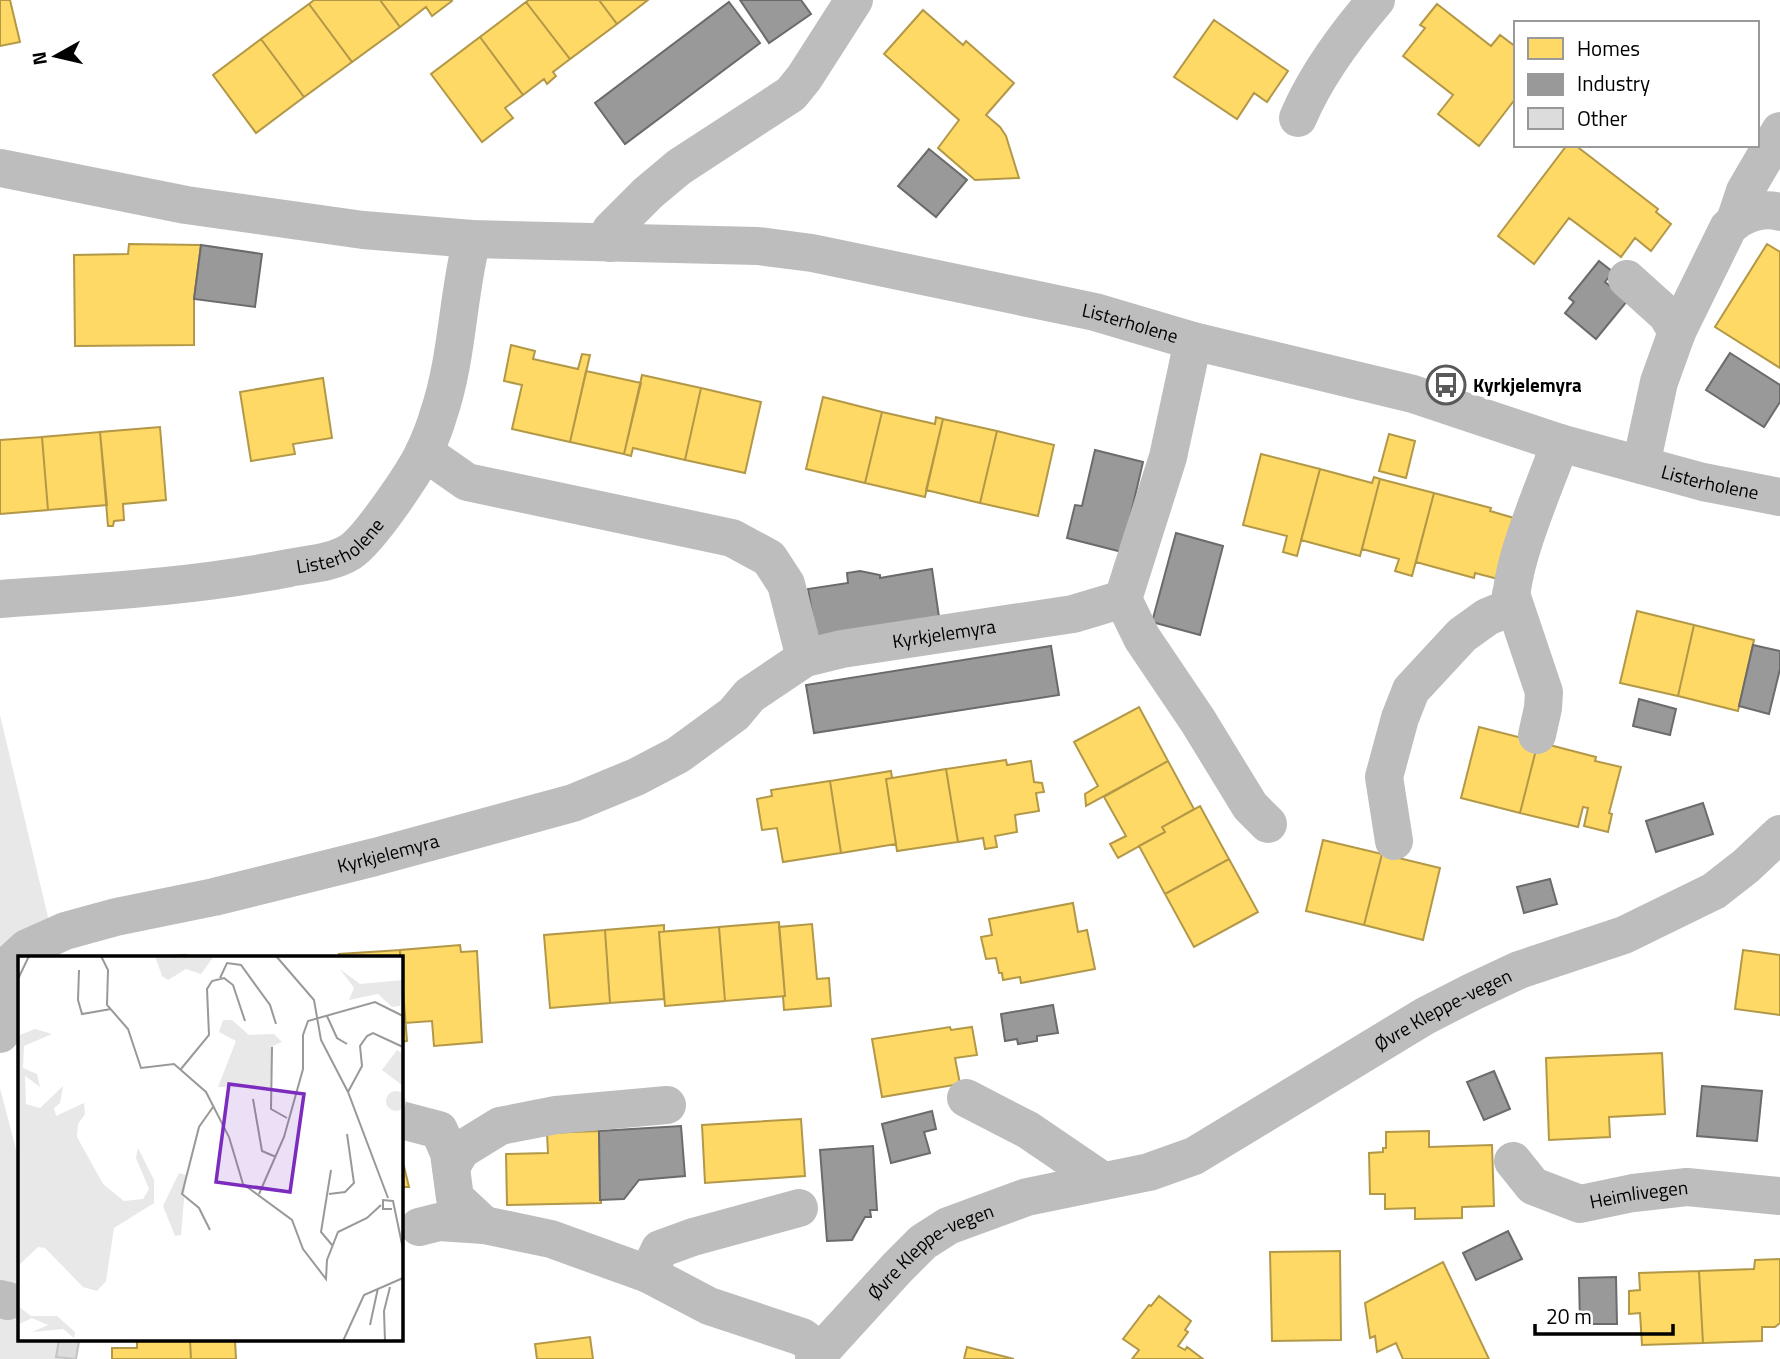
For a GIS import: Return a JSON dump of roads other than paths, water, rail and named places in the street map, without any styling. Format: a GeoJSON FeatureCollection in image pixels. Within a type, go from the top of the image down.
{"type":"FeatureCollection","features":[{"type":"Feature","properties":{"kind":"street"},"geometry":{"type":"LineString","coordinates":[[610,243],[611,230],[678,167],[791,94],[854,0]]}},
{"type":"Feature","properties":{"kind":"street"},"geometry":{"type":"LineString","coordinates":[[1298,118],[1309,92],[1376,0]]}},
{"type":"Feature","properties":{"kind":"street","name":"Listerholene"},"geometry":{"type":"LineString","coordinates":[[1641,465],[1659,382],[1677,332],[1728,228],[1735,221],[1745,191],[1780,131]]}},
{"type":"Feature","properties":{"kind":"street","name":"Listerholene"},"geometry":{"type":"LineString","coordinates":[[0,168],[186,205],[363,230],[472,239],[758,246],[812,253],[1095,312],[1193,341],[1413,394],[1560,443],[1703,482],[1780,497]]}},
{"type":"Feature","properties":{"kind":"street"},"geometry":{"type":"LineString","coordinates":[[1735,221],[1756,211],[1780,212]]}},
{"type":"Feature","properties":{"kind":"street","name":"Listerholene"},"geometry":{"type":"LineString","coordinates":[[0,599],[145,588],[249,576],[338,559],[354,550],[371,533],[424,452],[439,414],[455,346],[465,266],[472,239]]}},
{"type":"Feature","properties":{"kind":"street"},"geometry":{"type":"LineString","coordinates":[[1627,279],[1667,315],[1677,332]]}},
{"type":"Feature","properties":{"kind":"street"},"geometry":{"type":"LineString","coordinates":[[1193,341],[1168,457],[1123,599],[1142,638],[1198,721],[1250,806],[1268,824]]}},
{"type":"Feature","properties":{"kind":"street"},"geometry":{"type":"LineString","coordinates":[[1394,841],[1384,777],[1400,718],[1411,690],[1462,635],[1487,617],[1511,607],[1511,594],[1523,549],[1560,443]]}},
{"type":"Feature","properties":{"kind":"street"},"geometry":{"type":"LineString","coordinates":[[424,452],[467,482],[732,538],[769,558],[786,584],[805,658]]}},
{"type":"Feature","properties":{"kind":"street"},"geometry":{"type":"LineString","coordinates":[[1511,594],[1544,692],[1544,708],[1537,735]]}},
{"type":"Feature","properties":{"kind":"street","name":"Kyrkjelemyra"},"geometry":{"type":"LineString","coordinates":[[18,956],[27,948],[65,931],[375,858],[573,803],[636,778],[678,755],[733,714],[750,695],[805,658],[842,649],[1073,614],[1123,599]]}},
{"type":"Feature","properties":{"kind":"street","name":"Øvre Kleppe-vegen"},"geometry":{"type":"LineString","coordinates":[[419,1227],[439,1222],[484,1225],[551,1239],[648,1274],[709,1306],[802,1337],[818,1355],[923,1242],[948,1226],[1027,1197],[1149,1172],[1194,1156],[1414,1023],[1472,992],[1519,970],[1624,935],[1688,904],[1724,882],[1780,834]]}},
{"type":"Feature","properties":{"kind":"street","name":"Kyrkjelemyra"},"geometry":{"type":"LineString","coordinates":[[0,1034],[14,960],[18,956]]}},
{"type":"Feature","properties":{"kind":"street"},"geometry":{"type":"LineString","coordinates":[[966,1098],[1028,1130],[1103,1181]]}},
{"type":"Feature","properties":{"kind":"street"},"geometry":{"type":"LineString","coordinates":[[451,1167],[460,1150],[500,1126],[556,1115],[667,1105]]}},
{"type":"Feature","properties":{"kind":"street"},"geometry":{"type":"LineString","coordinates":[[402,1120],[439,1130],[449,1153],[455,1198],[484,1225]]}},
{"type":"Feature","properties":{"kind":"street","name":"Heimlivegen"},"geometry":{"type":"LineString","coordinates":[[1513,1161],[1532,1186],[1580,1204],[1633,1193],[1686,1187],[1780,1196]]}},
{"type":"Feature","properties":{"kind":"street"},"geometry":{"type":"LineString","coordinates":[[648,1274],[660,1249],[693,1237],[799,1208]]}},
{"type":"Feature","properties":{"kind":"place","name":"Kyrkjelemyra"},"geometry":{"type":"Point","coordinates":[1446,385]}}]}
